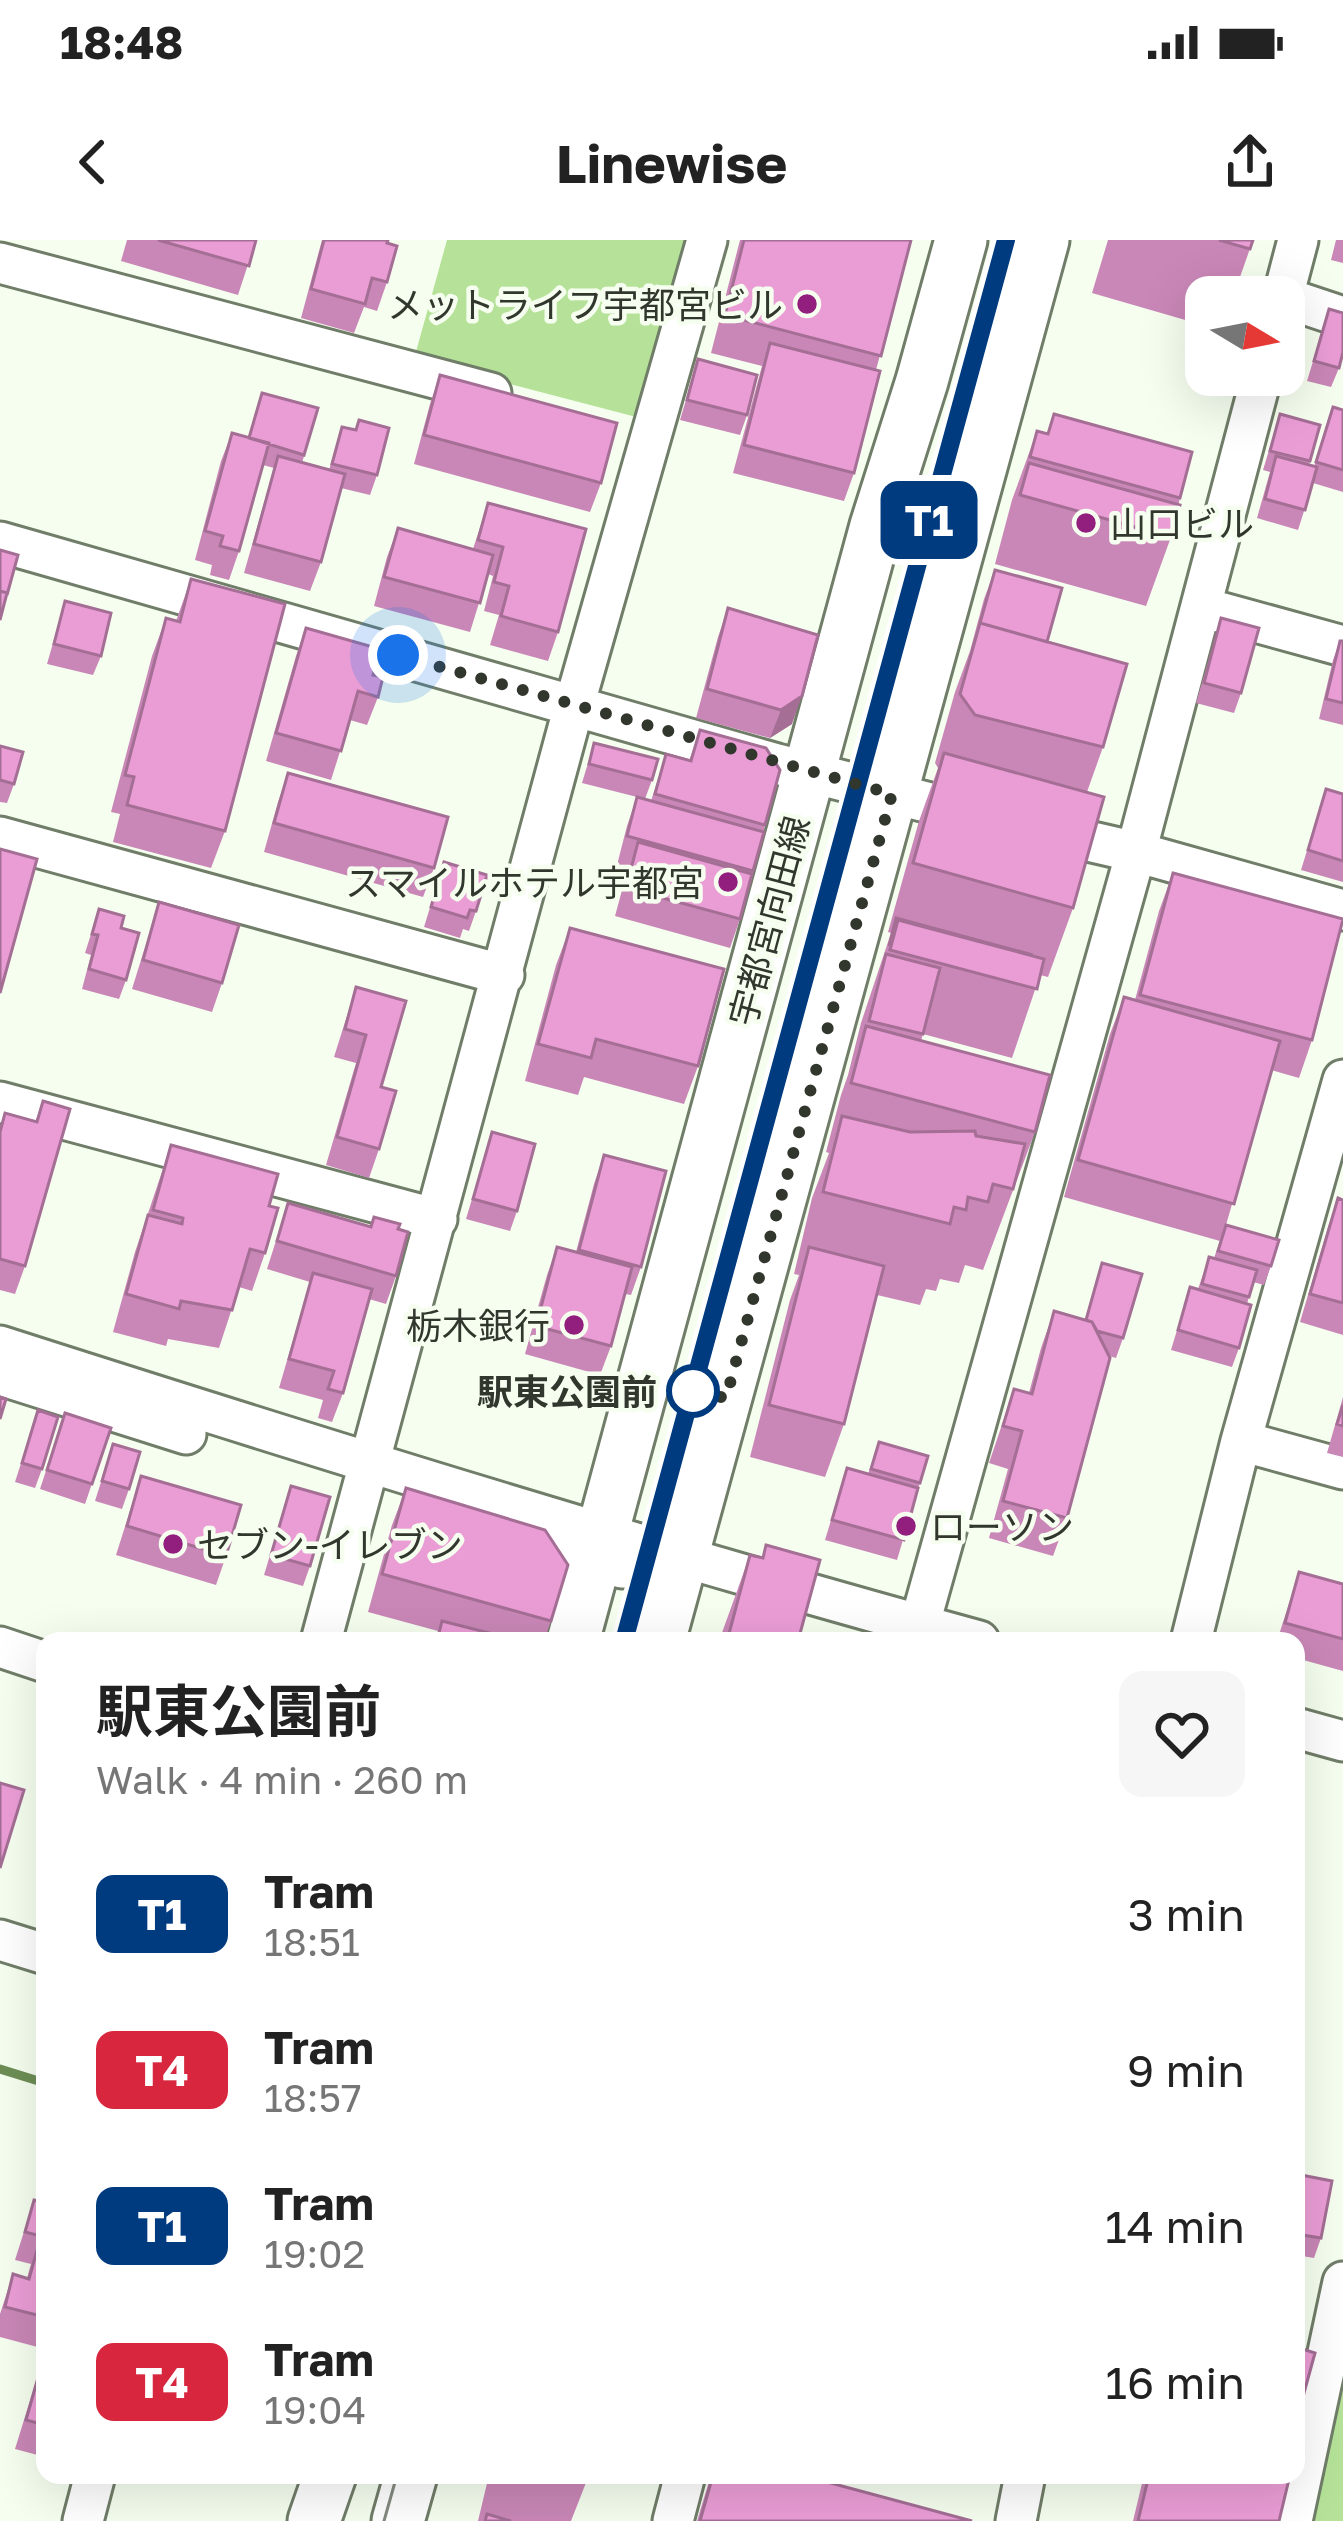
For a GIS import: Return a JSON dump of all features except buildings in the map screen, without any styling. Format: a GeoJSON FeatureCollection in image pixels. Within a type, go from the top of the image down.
{"type":"FeatureCollection","features":[{"type":"Feature","properties":{"kind":"main road","name":"宇都宮向田線"},"geometry":{"type":"LineString","coordinates":[[575,1632],[876,526],[961,240]]}},
{"type":"Feature","properties":{"kind":"main road"},"geometry":{"type":"LineString","coordinates":[[662,1632],[1042,240]]}},
{"type":"Feature","properties":{"kind":"main road"},"geometry":{"type":"LineString","coordinates":[[314,2521],[327,2484]]}},
{"type":"Feature","properties":{"kind":"main road"},"geometry":{"type":"LineString","coordinates":[[348,2521],[358,2484]]}},
{"type":"Feature","properties":{"kind":"main road"},"geometry":{"type":"LineString","coordinates":[[398,2521],[408,2484]]}},
{"type":"Feature","properties":{"kind":"main road"},"geometry":{"type":"LineString","coordinates":[[430,2521],[440,2484]]}},
{"type":"Feature","properties":{"kind":"street"},"geometry":{"type":"LineString","coordinates":[[323,1632],[574,706],[707,240]]}},
{"type":"Feature","properties":{"kind":"street"},"geometry":{"type":"LineString","coordinates":[[1289,276],[1298,240]]}},
{"type":"Feature","properties":{"kind":"street"},"geometry":{"type":"LineString","coordinates":[[3,259],[518,400]]}},
{"type":"Feature","properties":{"kind":"street"},"geometry":{"type":"LineString","coordinates":[[1305,304],[1343,317]]}},
{"type":"Feature","properties":{"kind":"street"},"geometry":{"type":"LineString","coordinates":[[910,1632],[1136,852],[1256,396]]}},
{"type":"Feature","properties":{"kind":"street"},"geometry":{"type":"LineString","coordinates":[[608,424],[653,436]]}},
{"type":"Feature","properties":{"kind":"street"},"geometry":{"type":"LineString","coordinates":[[0,542],[809,772],[1136,852],[1343,910]]}},
{"type":"Feature","properties":{"kind":"street"},"geometry":{"type":"LineString","coordinates":[[1201,607],[1343,646]]}},
{"type":"Feature","properties":{"kind":"street"},"geometry":{"type":"LineString","coordinates":[[0,837],[504,975]]}},
{"type":"Feature","properties":{"kind":"street"},"geometry":{"type":"LineString","coordinates":[[1192,1632],[1241,1441],[1328,1189],[1343,1080]]}},
{"type":"Feature","properties":{"kind":"street"},"geometry":{"type":"LineString","coordinates":[[0,1102],[437,1219]]}},
{"type":"Feature","properties":{"kind":"street"},"geometry":{"type":"LineString","coordinates":[[0,1346],[366,1477]]}},
{"type":"Feature","properties":{"kind":"street"},"geometry":{"type":"LineString","coordinates":[[0,1375],[895,1632]]}},
{"type":"Feature","properties":{"kind":"street"},"geometry":{"type":"LineString","coordinates":[[1241,1441],[1343,1469]]}},
{"type":"Feature","properties":{"kind":"street"},"geometry":{"type":"LineString","coordinates":[[0,1647],[36,1659]]}},
{"type":"Feature","properties":{"kind":"street"},"geometry":{"type":"LineString","coordinates":[[1305,1730],[1343,1741]]}},
{"type":"Feature","properties":{"kind":"street"},"geometry":{"type":"LineString","coordinates":[[1305,1752],[1343,1763]]}},
{"type":"Feature","properties":{"kind":"street"},"geometry":{"type":"LineString","coordinates":[[0,1940],[36,1951]]}},
{"type":"Feature","properties":{"kind":"street"},"geometry":{"type":"LineString","coordinates":[[1305,2460],[1343,2282]]}},
{"type":"Feature","properties":{"kind":"street"},"geometry":{"type":"LineString","coordinates":[[82,2521],[92,2484]]}},
{"type":"Feature","properties":{"kind":"street"},"geometry":{"type":"LineString","coordinates":[[673,2521],[683,2484]]}},
{"type":"Feature","properties":{"kind":"street"},"geometry":{"type":"LineString","coordinates":[[1016,2521],[1023,2484]]}},
{"type":"Feature","properties":{"kind":"street"},"geometry":{"type":"LineString","coordinates":[[1292,2521],[1300,2484]]}},
{"type":"Feature","properties":{"kind":"green space"},"geometry":{"type":"Polygon","coordinates":[[[447,240],[691,240],[640,418],[414,359],[447,240]]]}},
{"type":"Feature","properties":{"kind":"green space"},"geometry":{"type":"Polygon","coordinates":[[[1343,2353],[1343,2521],[1307,2521],[1343,2353]]]}},
{"type":"Feature","properties":{"kind":"waterway"},"geometry":{"type":"LineString","coordinates":[[0,2069],[36,2080]]}},
{"type":"Feature","properties":{"kind":"tram line"},"geometry":{"type":"LineString","coordinates":[[626,1632],[1006,240]]}},
{"type":"Feature","properties":{"kind":"tram line","name":"T1"},"geometry":{"type":"LineString","coordinates":[[626,1632],[1006,240]]}},
{"type":"Feature","properties":{"kind":"tram line"},"geometry":{"type":"LineString","coordinates":[[384,2521],[394,2484]]}},
{"type":"Feature","properties":{"kind":"place","name":"メットライフ宇都宮ビル"},"geometry":{"type":"Point","coordinates":[807,304]}},
{"type":"Feature","properties":{"kind":"place","name":"山口ビル"},"geometry":{"type":"Point","coordinates":[1086,523]}},
{"type":"Feature","properties":{"kind":"place","name":"スマイルホテル宇都宮"},"geometry":{"type":"Point","coordinates":[728,882]}},
{"type":"Feature","properties":{"kind":"place","name":"栃木銀行"},"geometry":{"type":"Point","coordinates":[574,1325]}},
{"type":"Feature","properties":{"kind":"place","name":"駅東公園前"},"geometry":{"type":"Point","coordinates":[693,1391]}},
{"type":"Feature","properties":{"kind":"place","name":"ローソン"},"geometry":{"type":"Point","coordinates":[906,1526]}},
{"type":"Feature","properties":{"kind":"place","name":"セブン-イレブン"},"geometry":{"type":"Point","coordinates":[173,1544]}},
{"type":"Feature","properties":{"kind":"route"},"geometry":{"type":"LineString","coordinates":[[398,655],[892,794],[726,1398],[693,1391]]}}]}
